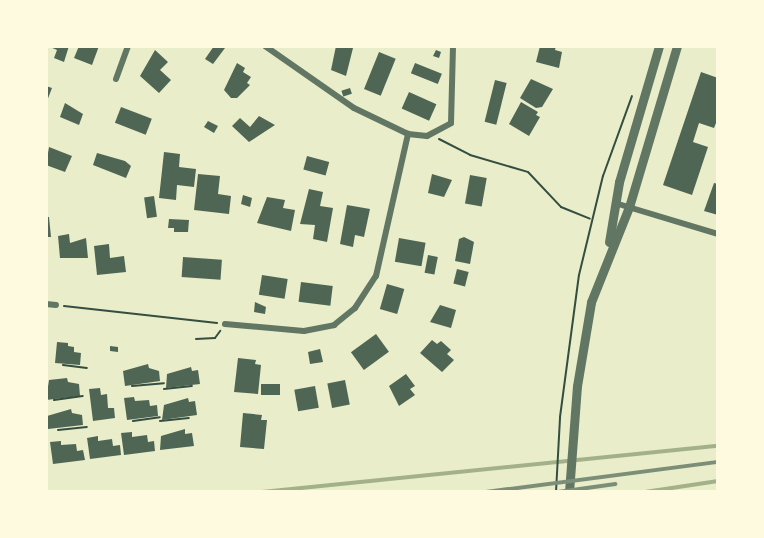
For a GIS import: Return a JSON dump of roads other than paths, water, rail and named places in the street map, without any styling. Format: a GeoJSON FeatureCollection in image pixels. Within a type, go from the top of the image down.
{"type":"FeatureCollection","features":[{"type":"Feature","properties":{"kind":"street"},"geometry":{"type":"LineString","coordinates":[[116,79],[128,46]]}},
{"type":"Feature","properties":{"kind":"street"},"geometry":{"type":"LineString","coordinates":[[265,46],[354,108],[408,134],[431,135],[451,123],[454,112],[453,46]]}},
{"type":"Feature","properties":{"kind":"street"},"geometry":{"type":"LineString","coordinates":[[608,253],[614,202],[659,46]]}},
{"type":"Feature","properties":{"kind":"street"},"geometry":{"type":"LineString","coordinates":[[569,492],[573,417],[586,327],[608,253],[629,207],[677,46]]}},
{"type":"Feature","properties":{"kind":"street"},"geometry":{"type":"LineString","coordinates":[[225,324],[304,331],[334,325],[355,308],[376,276],[408,134]]}},
{"type":"Feature","properties":{"kind":"street"},"geometry":{"type":"LineString","coordinates":[[614,202],[717,234]]}},
{"type":"Feature","properties":{"kind":"street"},"geometry":{"type":"LineString","coordinates":[[46,304],[56,305]]}},
{"type":"Feature","properties":{"kind":"waterway"},"geometry":{"type":"LineString","coordinates":[[262,492],[718,446]]}},
{"type":"Feature","properties":{"kind":"waterway"},"geometry":{"type":"LineString","coordinates":[[645,492],[718,481]]}},
{"type":"Feature","properties":{"kind":"railway"},"geometry":{"type":"LineString","coordinates":[[486,492],[718,462]]}},
{"type":"Feature","properties":{"kind":"railway"},"geometry":{"type":"LineString","coordinates":[[558,492],[615,484]]}}]}
